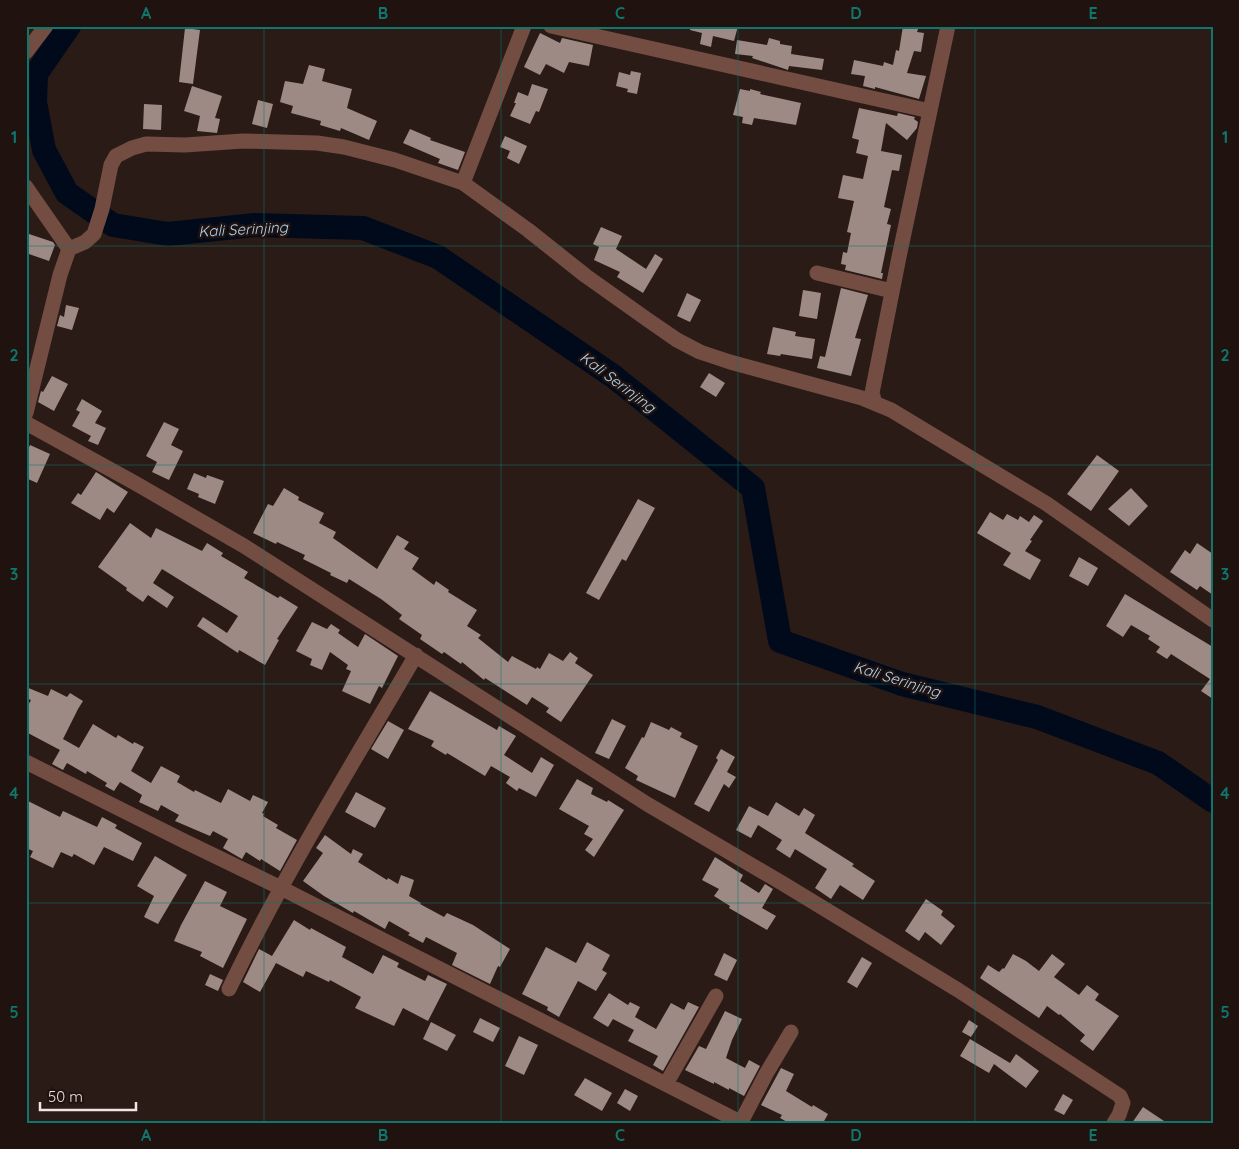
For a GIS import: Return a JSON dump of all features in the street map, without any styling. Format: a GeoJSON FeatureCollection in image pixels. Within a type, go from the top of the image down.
{"type":"FeatureCollection","features":[{"type":"Feature","properties":{"kind":"street"},"geometry":{"type":"LineString","coordinates":[[26,52],[46,26]]}},
{"type":"Feature","properties":{"kind":"street"},"geometry":{"type":"LineString","coordinates":[[464,183],[524,26]]}},
{"type":"Feature","properties":{"kind":"street"},"geometry":{"type":"LineString","coordinates":[[551,26],[930,110]]}},
{"type":"Feature","properties":{"kind":"street"},"geometry":{"type":"LineString","coordinates":[[875,403],[872,393],[948,26]]}},
{"type":"Feature","properties":{"kind":"street"},"geometry":{"type":"LineString","coordinates":[[26,413],[60,275],[69,249],[85,242],[94,234],[102,209],[111,165],[116,156],[146,144],[185,145],[243,140],[317,143],[344,147],[395,160],[464,183],[586,276],[677,340],[700,352],[730,362],[836,390],[891,410],[1048,504],[1213,620]]}},
{"type":"Feature","properties":{"kind":"street"},"geometry":{"type":"LineString","coordinates":[[26,187],[69,249]]}},
{"type":"Feature","properties":{"kind":"street"},"geometry":{"type":"LineString","coordinates":[[817,273],[892,291]]}},
{"type":"Feature","properties":{"kind":"street"},"geometry":{"type":"LineString","coordinates":[[26,423],[244,546],[647,804],[958,990],[1120,1096],[1124,1104],[1114,1123]]}},
{"type":"Feature","properties":{"kind":"street"},"geometry":{"type":"LineString","coordinates":[[229,989],[252,940],[281,888],[416,655]]}},
{"type":"Feature","properties":{"kind":"street"},"geometry":{"type":"LineString","coordinates":[[26,762],[281,888],[741,1122],[791,1032]]}},
{"type":"Feature","properties":{"kind":"street"},"geometry":{"type":"LineString","coordinates":[[666,1084],[716,996]]}},
{"type":"Feature","properties":{"kind":"building"},"geometry":{"type":"Polygon","coordinates":[[[690,26],[738,26],[734,41],[713,36],[711,47],[700,44],[702,33],[690,30],[690,26]]]}},
{"type":"Feature","properties":{"kind":"building"},"geometry":{"type":"Polygon","coordinates":[[[903,26],[919,26],[917,32],[924,33],[921,52],[914,51],[907,73],[926,76],[919,99],[875,87],[875,89],[863,86],[865,76],[851,74],[854,60],[883,66],[884,62],[893,65],[896,50],[899,51],[903,26]]]}},
{"type":"Feature","properties":{"kind":"building"},"geometry":{"type":"Polygon","coordinates":[[[185,28],[200,30],[193,84],[179,82],[185,28]]]}},
{"type":"Feature","properties":{"kind":"building"},"geometry":{"type":"Polygon","coordinates":[[[540,33],[560,43],[562,38],[593,45],[589,66],[569,62],[564,73],[546,64],[540,75],[524,67],[540,33]]]}},
{"type":"Feature","properties":{"kind":"building"},"geometry":{"type":"Polygon","coordinates":[[[769,38],[780,41],[780,44],[792,46],[791,54],[824,59],[822,70],[789,66],[788,70],[752,58],[753,56],[735,54],[737,40],[767,45],[769,38]]]}},
{"type":"Feature","properties":{"kind":"building"},"geometry":{"type":"Polygon","coordinates":[[[309,65],[325,69],[322,81],[352,89],[347,108],[377,121],[369,140],[341,128],[340,131],[320,125],[321,121],[291,113],[293,106],[280,102],[285,81],[303,84],[309,65]]]}},
{"type":"Feature","properties":{"kind":"building"},"geometry":{"type":"Polygon","coordinates":[[[631,71],[641,73],[637,94],[627,92],[628,89],[616,86],[619,72],[630,75],[631,71]]]}},
{"type":"Feature","properties":{"kind":"building"},"geometry":{"type":"Polygon","coordinates":[[[532,84],[548,89],[539,112],[536,111],[530,124],[510,116],[516,103],[514,103],[518,92],[528,96],[532,84]]]}},
{"type":"Feature","properties":{"kind":"building"},"geometry":{"type":"Polygon","coordinates":[[[192,86],[222,96],[215,118],[220,119],[217,133],[197,131],[200,116],[184,111],[192,86]]]}},
{"type":"Feature","properties":{"kind":"building"},"geometry":{"type":"Polygon","coordinates":[[[740,89],[750,91],[750,89],[761,92],[760,94],[801,103],[796,125],[754,118],[752,125],[742,123],[743,117],[733,115],[740,89]]]}},
{"type":"Feature","properties":{"kind":"building"},"geometry":{"type":"Polygon","coordinates":[[[258,100],[273,104],[267,128],[252,124],[258,100]]]}},
{"type":"Feature","properties":{"kind":"building"},"geometry":{"type":"Polygon","coordinates":[[[144,104],[162,105],[161,130],[143,129],[144,104]]]}},
{"type":"Feature","properties":{"kind":"building"},"geometry":{"type":"Polygon","coordinates":[[[859,108],[897,116],[898,113],[915,117],[914,119],[918,122],[917,128],[907,140],[886,123],[881,151],[902,155],[899,171],[892,170],[884,207],[891,209],[887,224],[891,225],[881,273],[883,273],[882,279],[845,270],[846,265],[841,264],[843,252],[847,253],[851,233],[847,232],[854,201],[838,198],[843,175],[863,179],[868,156],[856,153],[859,140],[852,138],[859,108]]]}},
{"type":"Feature","properties":{"kind":"building"},"geometry":{"type":"Polygon","coordinates":[[[410,129],[431,138],[430,140],[465,152],[458,170],[438,163],[440,159],[403,143],[410,129]]]}},
{"type":"Feature","properties":{"kind":"building"},"geometry":{"type":"Polygon","coordinates":[[[505,136],[527,146],[519,164],[507,158],[510,151],[500,147],[505,136]]]}},
{"type":"Feature","properties":{"kind":"building"},"geometry":{"type":"Polygon","coordinates":[[[601,227],[622,236],[616,249],[646,269],[655,254],[663,259],[643,293],[617,277],[620,272],[594,260],[599,247],[593,244],[601,227]]]}},
{"type":"Feature","properties":{"kind":"building"},"geometry":{"type":"Polygon","coordinates":[[[26,233],[53,242],[55,245],[49,261],[26,253],[26,233]]]}},
{"type":"Feature","properties":{"kind":"building"},"geometry":{"type":"Polygon","coordinates":[[[841,288],[868,295],[855,338],[861,339],[851,376],[817,368],[820,356],[825,357],[841,288]]]}},
{"type":"Feature","properties":{"kind":"building"},"geometry":{"type":"Polygon","coordinates":[[[803,290],[821,293],[817,319],[799,316],[803,290]]]}},
{"type":"Feature","properties":{"kind":"building"},"geometry":{"type":"Polygon","coordinates":[[[687,293],[701,300],[690,322],[677,316],[687,293]]]}},
{"type":"Feature","properties":{"kind":"building"},"geometry":{"type":"Polygon","coordinates":[[[66,305],[79,308],[72,330],[57,326],[60,315],[64,317],[66,305]]]}},
{"type":"Feature","properties":{"kind":"building"},"geometry":{"type":"Polygon","coordinates":[[[773,327],[796,332],[795,336],[815,339],[812,359],[781,354],[780,356],[767,354],[773,327]]]}},
{"type":"Feature","properties":{"kind":"building"},"geometry":{"type":"Polygon","coordinates":[[[709,373],[725,383],[716,397],[700,387],[709,373]]]}},
{"type":"Feature","properties":{"kind":"building"},"geometry":{"type":"Polygon","coordinates":[[[52,376],[68,384],[54,411],[38,402],[41,391],[43,392],[52,376]]]}},
{"type":"Feature","properties":{"kind":"building"},"geometry":{"type":"Polygon","coordinates":[[[82,399],[102,411],[95,423],[106,428],[98,445],[88,441],[91,436],[72,426],[80,412],[76,410],[82,399]]]}},
{"type":"Feature","properties":{"kind":"building"},"geometry":{"type":"Polygon","coordinates":[[[164,422],[179,429],[171,445],[183,451],[169,480],[152,472],[157,462],[146,456],[164,422]]]}},
{"type":"Feature","properties":{"kind":"building"},"geometry":{"type":"Polygon","coordinates":[[[30,445],[50,454],[37,483],[26,478],[26,454],[30,445]]]}},
{"type":"Feature","properties":{"kind":"building"},"geometry":{"type":"Polygon","coordinates":[[[1097,455],[1119,471],[1091,511],[1067,494],[1097,455]]]}},
{"type":"Feature","properties":{"kind":"building"},"geometry":{"type":"Polygon","coordinates":[[[96,472],[128,492],[114,513],[107,508],[100,520],[71,503],[78,493],[81,495],[96,472]]]}},
{"type":"Feature","properties":{"kind":"building"},"geometry":{"type":"Polygon","coordinates":[[[194,473],[206,478],[207,475],[224,481],[215,504],[198,497],[199,494],[187,489],[194,473]]]}},
{"type":"Feature","properties":{"kind":"building"},"geometry":{"type":"Polygon","coordinates":[[[284,488],[299,497],[298,500],[324,513],[319,523],[336,532],[333,538],[377,569],[397,535],[409,542],[404,549],[419,558],[412,569],[434,585],[436,581],[449,590],[448,592],[477,610],[467,626],[481,635],[478,638],[508,662],[512,656],[536,669],[537,667],[540,669],[549,653],[563,661],[570,652],[578,658],[575,663],[593,675],[561,722],[546,712],[549,708],[532,697],[527,705],[485,678],[484,680],[462,662],[461,664],[444,652],[442,654],[420,639],[422,635],[399,619],[402,615],[349,579],[347,583],[330,575],[331,573],[303,559],[305,555],[253,533],[268,504],[273,506],[284,488]]]}},
{"type":"Feature","properties":{"kind":"building"},"geometry":{"type":"Polygon","coordinates":[[[1131,488],[1148,506],[1129,526],[1108,509],[1131,488]]]}},
{"type":"Feature","properties":{"kind":"building"},"geometry":{"type":"Polygon","coordinates":[[[638,499],[655,508],[626,561],[622,559],[599,600],[586,593],[638,499]]]}},
{"type":"Feature","properties":{"kind":"building"},"geometry":{"type":"Polygon","coordinates":[[[990,512],[1003,520],[1007,514],[1018,520],[1020,516],[1029,522],[1034,515],[1043,521],[1025,551],[1041,560],[1030,580],[1003,565],[1011,553],[977,533],[990,512]]]}},
{"type":"Feature","properties":{"kind":"building"},"geometry":{"type":"Polygon","coordinates":[[[130,523],[151,538],[156,528],[202,551],[207,543],[223,553],[221,556],[248,572],[244,578],[278,598],[280,596],[298,607],[277,639],[279,640],[265,665],[239,650],[238,653],[197,626],[203,617],[227,633],[238,616],[162,569],[153,583],[174,597],[167,608],[148,595],[143,602],[98,567],[130,523]]]}},
{"type":"Feature","properties":{"kind":"building"},"geometry":{"type":"Polygon","coordinates":[[[1197,543],[1213,554],[1213,595],[1200,586],[1197,590],[1170,572],[1185,550],[1190,554],[1197,543]]]}},
{"type":"Feature","properties":{"kind":"building"},"geometry":{"type":"Polygon","coordinates":[[[1079,557],[1098,568],[1088,586],[1069,576],[1079,557]]]}},
{"type":"Feature","properties":{"kind":"building"},"geometry":{"type":"Polygon","coordinates":[[[1125,594],[1213,647],[1213,699],[1201,691],[1210,679],[1171,654],[1167,659],[1156,652],[1160,647],[1148,639],[1150,636],[1131,625],[1123,637],[1106,626],[1125,594]]]}},
{"type":"Feature","properties":{"kind":"building"},"geometry":{"type":"Polygon","coordinates":[[[312,622],[327,629],[331,624],[340,630],[338,633],[358,647],[365,634],[398,656],[382,688],[379,686],[370,704],[342,691],[351,671],[346,669],[348,665],[330,652],[322,670],[310,665],[312,659],[296,651],[312,622]]]}},
{"type":"Feature","properties":{"kind":"building"},"geometry":{"type":"Polygon","coordinates":[[[26,687],[48,696],[51,689],[67,697],[70,693],[83,701],[63,739],[79,748],[93,724],[116,738],[118,735],[133,744],[134,742],[144,747],[131,771],[151,783],[161,766],[180,776],[177,782],[194,792],[195,790],[221,803],[228,789],[250,801],[253,795],[268,802],[262,813],[264,814],[263,816],[278,825],[276,828],[297,840],[280,871],[246,852],[242,859],[223,848],[228,839],[213,831],[210,836],[175,821],[179,815],[161,805],[158,811],[139,802],[142,795],[120,782],[114,791],[105,786],[107,783],[87,771],[86,774],[67,763],[63,770],[52,764],[60,750],[26,732],[26,709],[31,700],[26,698],[26,687]]]}},
{"type":"Feature","properties":{"kind":"building"},"geometry":{"type":"Polygon","coordinates":[[[430,691],[497,730],[499,726],[516,736],[504,755],[532,773],[541,757],[554,765],[536,797],[519,788],[517,791],[506,783],[510,777],[491,766],[485,776],[447,753],[446,755],[431,746],[434,741],[408,729],[430,691]]]}},
{"type":"Feature","properties":{"kind":"building"},"geometry":{"type":"Polygon","coordinates":[[[612,719],[626,726],[609,759],[595,753],[612,719]]]}},
{"type":"Feature","properties":{"kind":"building"},"geometry":{"type":"Polygon","coordinates":[[[388,721],[404,730],[388,759],[371,749],[388,721]]]}},
{"type":"Feature","properties":{"kind":"building"},"geometry":{"type":"Polygon","coordinates":[[[651,722],[669,730],[671,727],[682,733],[680,737],[698,746],[675,798],[636,780],[638,776],[625,768],[642,737],[644,738],[651,722]]]}},
{"type":"Feature","properties":{"kind":"building"},"geometry":{"type":"Polygon","coordinates":[[[721,749],[735,757],[727,772],[736,777],[729,788],[724,784],[709,812],[694,804],[718,760],[716,758],[721,749]]]}},
{"type":"Feature","properties":{"kind":"building"},"geometry":{"type":"Polygon","coordinates":[[[577,779],[593,788],[591,794],[607,802],[608,800],[624,810],[594,857],[585,850],[593,839],[584,834],[589,826],[559,809],[577,779]]]}},
{"type":"Feature","properties":{"kind":"building"},"geometry":{"type":"Polygon","coordinates":[[[356,792],[386,808],[375,828],[345,812],[356,792]]]}},
{"type":"Feature","properties":{"kind":"building"},"geometry":{"type":"Polygon","coordinates":[[[26,800],[60,817],[63,811],[97,827],[102,817],[117,825],[115,828],[142,843],[133,861],[104,847],[94,865],[74,854],[72,857],[61,852],[53,868],[30,857],[33,851],[26,848],[26,800]]]}},
{"type":"Feature","properties":{"kind":"building"},"geometry":{"type":"Polygon","coordinates":[[[776,802],[799,816],[804,808],[815,815],[805,833],[854,864],[852,866],[875,881],[863,900],[840,885],[831,899],[815,888],[827,869],[795,849],[790,858],[776,849],[782,840],[758,825],[751,838],[736,830],[749,806],[768,816],[776,802]]]}},
{"type":"Feature","properties":{"kind":"building"},"geometry":{"type":"Polygon","coordinates":[[[325,835],[351,854],[353,849],[363,854],[358,862],[387,880],[388,878],[398,884],[401,875],[414,880],[409,896],[420,904],[444,917],[447,913],[473,925],[510,949],[500,967],[498,966],[490,984],[452,965],[457,953],[426,937],[423,943],[389,921],[385,929],[354,911],[353,913],[303,881],[323,853],[316,848],[325,835]]]}},
{"type":"Feature","properties":{"kind":"building"},"geometry":{"type":"Polygon","coordinates":[[[155,856],[187,875],[158,924],[144,917],[154,896],[137,886],[155,856]]]}},
{"type":"Feature","properties":{"kind":"building"},"geometry":{"type":"Polygon","coordinates":[[[715,857],[743,875],[740,881],[759,893],[765,884],[773,889],[762,908],[776,916],[767,930],[729,908],[730,906],[714,896],[719,889],[702,880],[715,857]]]}},
{"type":"Feature","properties":{"kind":"building"},"geometry":{"type":"Polygon","coordinates":[[[205,881],[227,892],[220,906],[247,919],[223,968],[200,956],[202,952],[174,941],[205,881]]]}},
{"type":"Feature","properties":{"kind":"building"},"geometry":{"type":"Polygon","coordinates":[[[926,899],[943,911],[941,915],[955,926],[941,945],[925,932],[919,941],[905,931],[926,899]]]}},
{"type":"Feature","properties":{"kind":"building"},"geometry":{"type":"Polygon","coordinates":[[[294,920],[310,930],[311,928],[346,947],[342,957],[373,974],[383,955],[399,963],[397,967],[425,981],[428,975],[447,984],[428,1021],[403,1008],[394,1026],[355,1008],[361,997],[330,980],[329,982],[306,971],[303,977],[276,963],[260,992],[243,982],[259,949],[272,956],[294,920]]]}},
{"type":"Feature","properties":{"kind":"building"},"geometry":{"type":"Polygon","coordinates":[[[587,942],[610,955],[602,970],[607,973],[596,991],[578,981],[559,1017],[547,1010],[548,1007],[522,994],[546,947],[576,963],[587,942]]]}},
{"type":"Feature","properties":{"kind":"building"},"geometry":{"type":"Polygon","coordinates":[[[724,953],[737,960],[727,981],[714,975],[724,953]]]}},
{"type":"Feature","properties":{"kind":"building"},"geometry":{"type":"Polygon","coordinates":[[[1013,954],[1039,971],[1052,954],[1065,964],[1054,977],[1079,995],[1087,985],[1099,994],[1095,1000],[1119,1016],[1093,1051],[1080,1041],[1085,1035],[1060,1014],[1047,1006],[1039,1018],[980,978],[988,965],[999,972],[1004,969],[1013,954]]]}},
{"type":"Feature","properties":{"kind":"building"},"geometry":{"type":"Polygon","coordinates":[[[862,957],[872,963],[857,988],[847,982],[862,957]]]}},
{"type":"Feature","properties":{"kind":"building"},"geometry":{"type":"Polygon","coordinates":[[[210,974],[223,980],[218,991],[205,985],[210,974]]]}},
{"type":"Feature","properties":{"kind":"building"},"geometry":{"type":"Polygon","coordinates":[[[609,993],[628,1005],[630,1002],[640,1007],[635,1017],[656,1029],[671,1003],[684,1010],[688,1002],[699,1007],[663,1071],[653,1065],[658,1056],[628,1041],[634,1030],[613,1019],[608,1027],[593,1018],[609,993]]]}},
{"type":"Feature","properties":{"kind":"building"},"geometry":{"type":"Polygon","coordinates":[[[725,1011],[742,1019],[726,1058],[745,1068],[749,1060],[760,1066],[744,1096],[685,1070],[699,1046],[706,1049],[725,1011]]]}},
{"type":"Feature","properties":{"kind":"building"},"geometry":{"type":"Polygon","coordinates":[[[480,1018],[500,1028],[493,1042],[473,1032],[480,1018]]]}},
{"type":"Feature","properties":{"kind":"building"},"geometry":{"type":"Polygon","coordinates":[[[969,1020],[978,1026],[971,1037],[962,1032],[969,1020]]]}},
{"type":"Feature","properties":{"kind":"building"},"geometry":{"type":"Polygon","coordinates":[[[431,1022],[456,1035],[447,1051],[423,1039],[431,1022]]]}},
{"type":"Feature","properties":{"kind":"building"},"geometry":{"type":"Polygon","coordinates":[[[519,1036],[538,1045],[524,1075],[505,1066],[519,1036]]]}},
{"type":"Feature","properties":{"kind":"building"},"geometry":{"type":"Polygon","coordinates":[[[970,1039],[1010,1063],[1016,1054],[1039,1071],[1026,1088],[994,1064],[989,1073],[960,1056],[970,1039]]]}},
{"type":"Feature","properties":{"kind":"building"},"geometry":{"type":"Polygon","coordinates":[[[781,1068],[794,1074],[786,1091],[812,1107],[813,1105],[828,1114],[823,1123],[789,1123],[780,1118],[782,1115],[761,1105],[781,1068]]]}},
{"type":"Feature","properties":{"kind":"building"},"geometry":{"type":"Polygon","coordinates":[[[585,1078],[612,1093],[602,1111],[574,1095],[585,1078]]]}},
{"type":"Feature","properties":{"kind":"building"},"geometry":{"type":"Polygon","coordinates":[[[625,1089],[638,1096],[630,1111],[617,1103],[625,1089]]]}},
{"type":"Feature","properties":{"kind":"building"},"geometry":{"type":"Polygon","coordinates":[[[1063,1094],[1073,1100],[1064,1115],[1054,1110],[1063,1094]]]}},
{"type":"Feature","properties":{"kind":"building"},"geometry":{"type":"Polygon","coordinates":[[[1143,1107],[1167,1123],[1132,1123],[1143,1107]]]}},
{"type":"Feature","properties":{"kind":"waterway","name":"Kali Serinjing"},"geometry":{"type":"LineString","coordinates":[[69,26],[36,74],[35,102],[44,150],[67,193],[113,225],[168,234],[255,225],[363,228],[438,257],[613,376],[753,488],[780,641],[902,684],[1037,717],[1158,763],[1213,801]]}}]}
